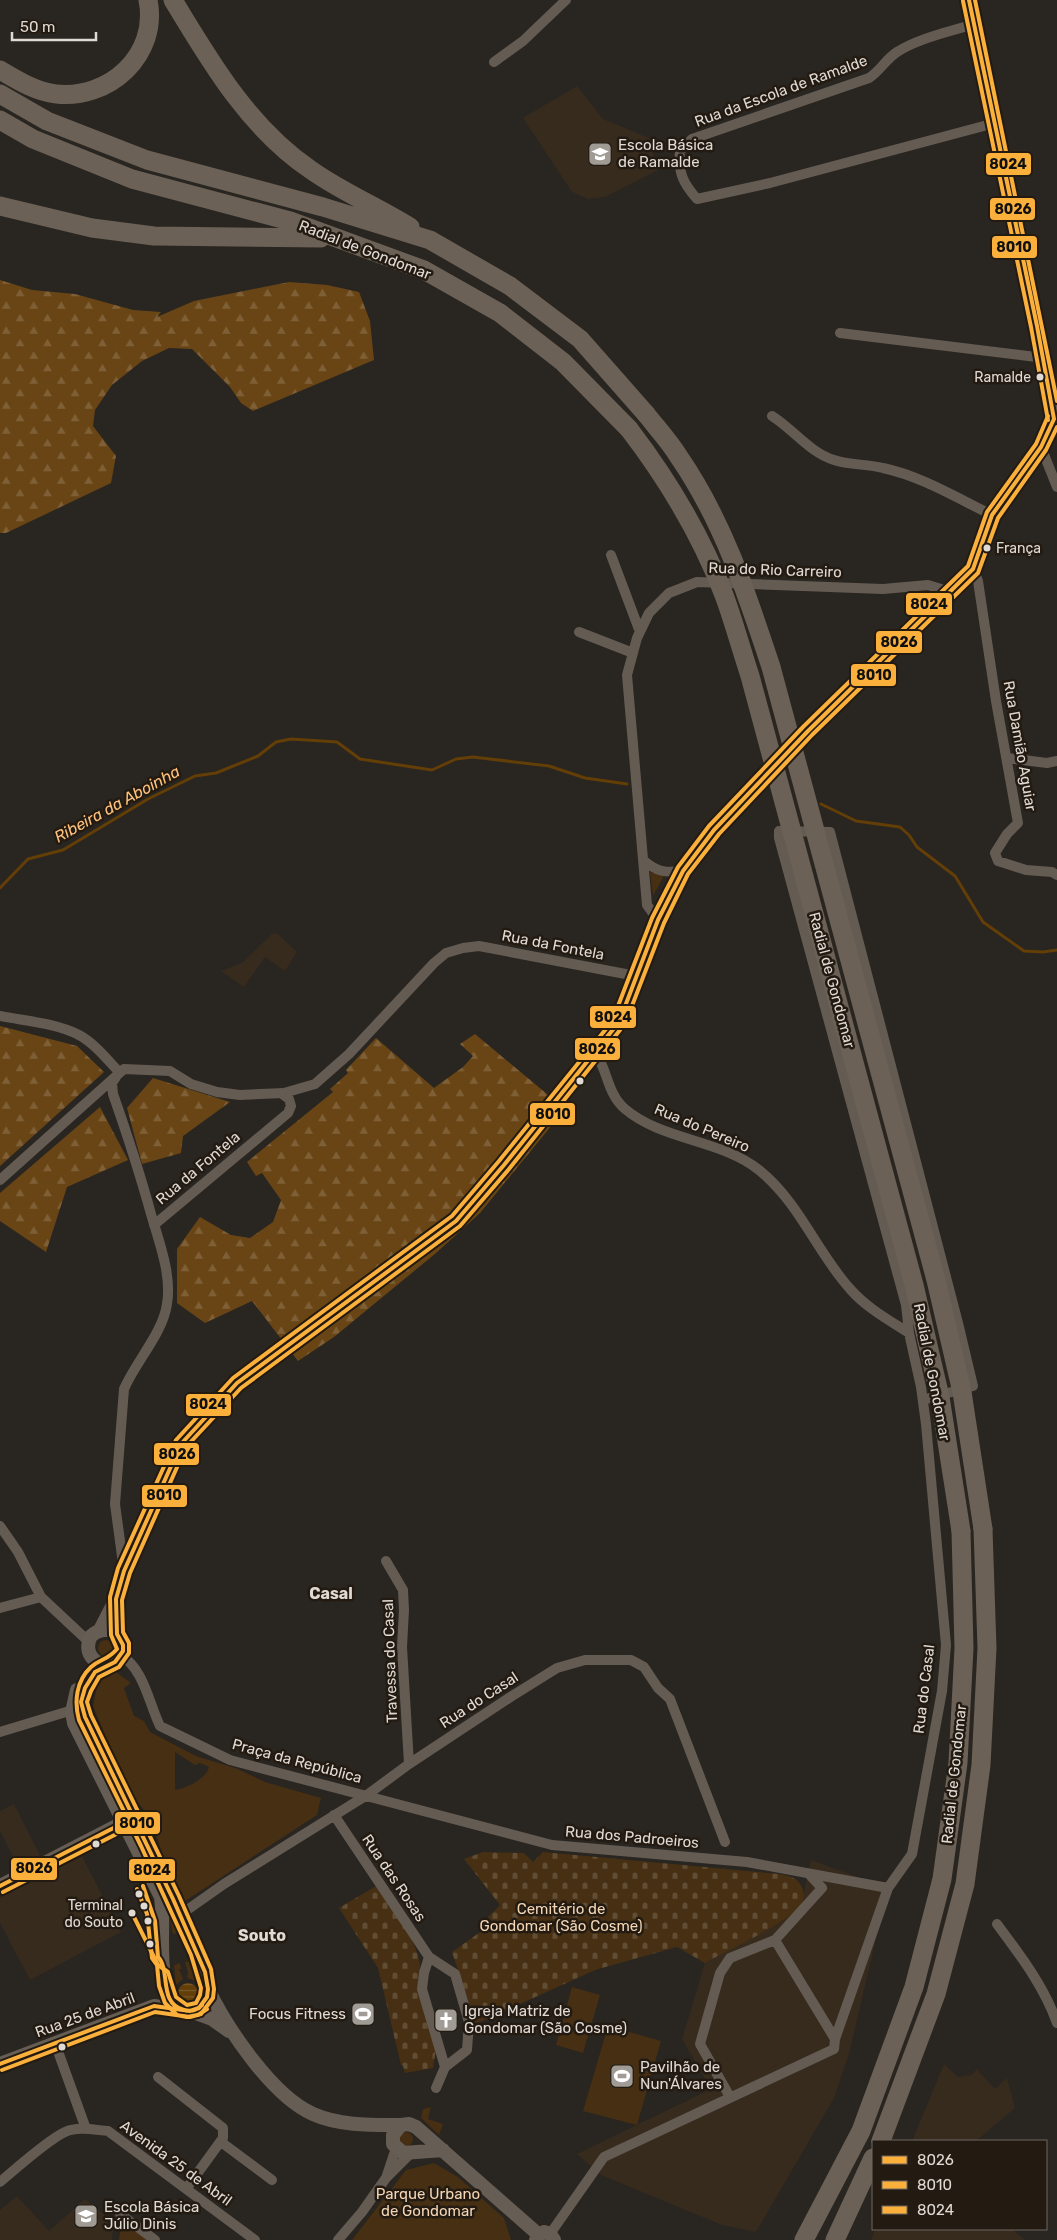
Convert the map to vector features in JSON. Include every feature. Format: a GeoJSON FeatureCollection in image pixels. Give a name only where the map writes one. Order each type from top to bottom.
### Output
{"type":"FeatureCollection","features":[{"type":"Feature","properties":{"kind":"highway"},"geometry":{"type":"LineString","coordinates":[[0,70],[36,89],[54,94],[70,95],[105,86],[120,77],[133,63],[143,46],[148,29],[148,0]]}},
{"type":"Feature","properties":{"kind":"highway"},"geometry":{"type":"LineString","coordinates":[[173,0],[241,106],[277,142],[311,170],[430,240]]}},
{"type":"Feature","properties":{"kind":"highway","name":"Radial de Gondomar"},"geometry":{"type":"LineString","coordinates":[[0,94],[47,121],[147,160],[323,208],[430,240],[510,286],[580,339],[646,414],[679,456],[725,540],[745,587],[771,667],[936,1280],[962,1392],[983,1529],[987,1648],[981,1765],[965,1884],[936,1994],[881,2140]]}},
{"type":"Feature","properties":{"kind":"highway","name":"Radial de Gondomar"},"geometry":{"type":"LineString","coordinates":[[0,120],[33,139],[132,180],[290,221],[424,270],[500,314],[563,362],[629,429],[660,470],[705,550],[724,596],[750,676],[914,1285],[940,1396],[960,1531],[964,1658],[958,1763],[942,1879],[914,1987],[861,2131],[804,2240]]}},
{"type":"Feature","properties":{"kind":"highway"},"geometry":{"type":"LineString","coordinates":[[0,206],[92,228],[154,236],[193,238],[286,237],[344,240]]}},
{"type":"Feature","properties":{"kind":"highway"},"geometry":{"type":"LineString","coordinates":[[834,2240],[872,2160]]}},
{"type":"Feature","properties":{"kind":"main road"},"geometry":{"type":"LineString","coordinates":[[100,1630],[116,1599],[124,1571],[181,1444],[237,1383],[456,1221],[504,1165],[615,1027],[624,1009],[658,920],[683,872],[714,830],[808,731],[973,569],[992,515],[1041,447],[1056,415],[969,0]]}},
{"type":"Feature","properties":{"kind":"main road"},"geometry":{"type":"LineString","coordinates":[[116,1599],[118,1634],[123,1644],[115,1660],[95,1672],[85,1688],[74,1723],[180,1915],[205,1972],[208,1989],[233,2034],[278,2088],[301,2107],[324,2117],[365,2125],[412,2125],[545,2237]]}},
{"type":"Feature","properties":{"kind":"main road"},"geometry":{"type":"LineString","coordinates":[[78,1714],[78,1686],[88,1667],[90,1655],[88,1641],[91,1636],[100,1630],[106,1629],[118,1634]]}},
{"type":"Feature","properties":{"kind":"main road"},"geometry":{"type":"LineString","coordinates":[[90,1655],[98,1663],[115,1660]]}},
{"type":"Feature","properties":{"kind":"main road"},"geometry":{"type":"LineString","coordinates":[[0,1886],[129,1820]]}},
{"type":"Feature","properties":{"kind":"main road"},"geometry":{"type":"LineString","coordinates":[[129,1820],[161,1897],[164,1914],[163,1975],[168,1994],[177,2007],[186,2011],[200,2008],[204,2004],[208,1989]]}},
{"type":"Feature","properties":{"kind":"main road","name":"Rua 25 de Abril"},"geometry":{"type":"LineString","coordinates":[[0,2064],[154,2006],[186,2011],[212,2019],[233,2034]]}},
{"type":"Feature","properties":{"kind":"main road"},"geometry":{"type":"LineString","coordinates":[[365,2125],[402,2153],[444,2150]]}},
{"type":"Feature","properties":{"kind":"main road"},"geometry":{"type":"LineString","coordinates":[[394,2146],[394,2131],[401,2125]]}},
{"type":"Feature","properties":{"kind":"main road"},"geometry":{"type":"LineString","coordinates":[[413,2153],[421,2144],[422,2134],[419,2130]]}},
{"type":"Feature","properties":{"kind":"street"},"geometry":{"type":"LineString","coordinates":[[494,62],[523,41],[566,0]]}},
{"type":"Feature","properties":{"kind":"street","name":"Rua da Escola de Ramalde"},"geometry":{"type":"LineString","coordinates":[[974,24],[909,46],[896,53],[880,71],[869,78],[692,139],[680,151],[679,167],[686,186],[697,198],[770,183],[995,123]]}},
{"type":"Feature","properties":{"kind":"street"},"geometry":{"type":"LineString","coordinates":[[840,333],[1044,358]]}},
{"type":"Feature","properties":{"kind":"street"},"geometry":{"type":"LineString","coordinates":[[772,416],[806,444],[833,460],[884,468],[930,485],[992,515]]}},
{"type":"Feature","properties":{"kind":"street"},"geometry":{"type":"LineString","coordinates":[[1041,447],[1057,487]]}},
{"type":"Feature","properties":{"kind":"street"},"geometry":{"type":"LineString","coordinates":[[611,555],[640,632]]}},
{"type":"Feature","properties":{"kind":"street","name":"Rua Damião Aguiar"},"geometry":{"type":"LineString","coordinates":[[973,569],[978,581],[989,663],[1018,823],[1007,834],[995,853],[998,862],[1026,870],[1052,872],[1057,875]]}},
{"type":"Feature","properties":{"kind":"street","name":"Rua do Rio Carreiro"},"geometry":{"type":"LineString","coordinates":[[658,920],[648,906],[627,675],[640,632],[649,613],[669,593],[697,582],[859,589],[883,589],[928,584],[951,592]]}},
{"type":"Feature","properties":{"kind":"street"},"geometry":{"type":"LineString","coordinates":[[579,632],[633,653]]}},
{"type":"Feature","properties":{"kind":"street"},"geometry":{"type":"LineString","coordinates":[[1007,758],[1047,763],[1057,761]]}},
{"type":"Feature","properties":{"kind":"street","name":"Rua do Casal"},"geometry":{"type":"LineString","coordinates":[[835,2039],[888,1888],[912,1854],[942,1691],[946,1645],[926,1424],[908,1333],[906,1305],[779,838],[779,831],[830,832],[958,1323]]}},
{"type":"Feature","properties":{"kind":"street"},"geometry":{"type":"LineString","coordinates":[[643,860],[653,869],[666,872],[683,872]]}},
{"type":"Feature","properties":{"kind":"street","name":"Rua da Fontela"},"geometry":{"type":"LineString","coordinates":[[119,1072],[124,1069],[170,1071],[191,1084],[217,1092],[240,1096],[281,1093],[315,1084],[328,1074],[434,963],[446,953],[463,948],[479,946],[508,950],[636,976]]}},
{"type":"Feature","properties":{"kind":"street"},"geometry":{"type":"LineString","coordinates":[[0,1016],[63,1029],[80,1036],[119,1072]]}},
{"type":"Feature","properties":{"kind":"street","name":"Rua do Pereiro"},"geometry":{"type":"LineString","coordinates":[[595,1052],[600,1059],[614,1096],[625,1109],[654,1126],[731,1154],[758,1170],[803,1219],[851,1290],[875,1311],[908,1333]]}},
{"type":"Feature","properties":{"kind":"street"},"geometry":{"type":"LineString","coordinates":[[0,1180],[119,1072]]}},
{"type":"Feature","properties":{"kind":"street"},"geometry":{"type":"LineString","coordinates":[[119,1072],[112,1084],[113,1094],[154,1225]]}},
{"type":"Feature","properties":{"kind":"street","name":"Rua da Fontela"},"geometry":{"type":"LineString","coordinates":[[124,1571],[115,1504],[124,1389],[131,1372],[163,1321],[168,1303],[163,1255],[154,1225],[288,1112],[291,1106],[289,1099],[281,1093]]}},
{"type":"Feature","properties":{"kind":"street"},"geometry":{"type":"LineString","coordinates":[[91,1098],[106,1098],[118,1108]]}},
{"type":"Feature","properties":{"kind":"street"},"geometry":{"type":"LineString","coordinates":[[908,1333],[958,1323],[973,1386],[922,1400]]}},
{"type":"Feature","properties":{"kind":"street"},"geometry":{"type":"LineString","coordinates":[[0,1526],[18,1552],[41,1597],[88,1641]]}},
{"type":"Feature","properties":{"kind":"street","name":"Travessa do Casal"},"geometry":{"type":"LineString","coordinates":[[386,1561],[403,1590],[402,1648],[409,1764]]}},
{"type":"Feature","properties":{"kind":"street"},"geometry":{"type":"LineString","coordinates":[[0,1608],[41,1597]]}},
{"type":"Feature","properties":{"kind":"street","name":"Praça da República"},"geometry":{"type":"LineString","coordinates":[[115,1660],[128,1659],[140,1677],[160,1726],[230,1760],[367,1795]]}},
{"type":"Feature","properties":{"kind":"street","name":"Rua do Casal"},"geometry":{"type":"LineString","coordinates":[[180,1915],[224,1884],[367,1795],[409,1764],[512,1696],[557,1668],[585,1660],[631,1660],[644,1667],[658,1688],[670,1699],[725,1842]]}},
{"type":"Feature","properties":{"kind":"street"},"geometry":{"type":"LineString","coordinates":[[0,1732],[37,1720],[78,1714]]}},
{"type":"Feature","properties":{"kind":"street","name":"Rua dos Padroeiros"},"geometry":{"type":"LineString","coordinates":[[367,1795],[552,1845],[747,1862],[888,1888]]}},
{"type":"Feature","properties":{"kind":"street","name":"Rua das Rosas"},"geometry":{"type":"LineString","coordinates":[[334,1815],[429,1957]]}},
{"type":"Feature","properties":{"kind":"street"},"geometry":{"type":"LineString","coordinates":[[730,2097],[700,2044],[720,1973],[730,1958],[775,1940],[822,1888],[810,1875]]}},
{"type":"Feature","properties":{"kind":"street"},"geometry":{"type":"LineString","coordinates":[[997,1924],[1050,2003],[1057,2023]]}},
{"type":"Feature","properties":{"kind":"street"},"geometry":{"type":"LineString","coordinates":[[545,2237],[604,2157],[834,2049],[835,2039],[775,1940]]}},
{"type":"Feature","properties":{"kind":"street"},"geometry":{"type":"LineString","coordinates":[[436,2088],[446,2067],[467,2050],[469,2022],[455,1974],[429,1957],[422,1989],[446,2067]]}},
{"type":"Feature","properties":{"kind":"street"},"geometry":{"type":"LineString","coordinates":[[55,2043],[86,2129]]}},
{"type":"Feature","properties":{"kind":"street"},"geometry":{"type":"LineString","coordinates":[[158,2077],[222,2128],[223,2138],[186,2189]]}},
{"type":"Feature","properties":{"kind":"street","name":"Avenida 25 de Abril"},"geometry":{"type":"LineString","coordinates":[[0,2182],[28,2158],[66,2132],[86,2129],[108,2131],[255,2240]]}},
{"type":"Feature","properties":{"kind":"street"},"geometry":{"type":"LineString","coordinates":[[220,2142],[272,2180]]}},
{"type":"Feature","properties":{"kind":"street"},"geometry":{"type":"LineString","coordinates":[[386,2178],[394,2146]]}},
{"type":"Feature","properties":{"kind":"street"},"geometry":{"type":"LineString","coordinates":[[338,2240],[362,2212],[386,2178],[413,2153]]}},
{"type":"Feature","properties":{"kind":"street"},"geometry":{"type":"LineString","coordinates":[[120,2214],[155,2240]]}},
{"type":"Feature","properties":{"kind":"shaded area","name":"Escola Básica de Ramalde"},"geometry":{"type":"Polygon","coordinates":[[[577,86],[603,119],[649,138],[658,170],[605,197],[588,199],[572,192],[523,118],[577,86]]]}},
{"type":"Feature","properties":{"kind":"shaded area"},"geometry":{"type":"Polygon","coordinates":[[[273,933],[278,934],[297,952],[285,971],[265,957],[244,987],[221,971],[242,963],[273,933]]]}},
{"type":"Feature","properties":{"kind":"shaded area"},"geometry":{"type":"Polygon","coordinates":[[[14,1804],[40,1855],[18,1866],[0,1831],[0,1811],[14,1804]]]}},
{"type":"Feature","properties":{"kind":"shaded area"},"geometry":{"type":"Polygon","coordinates":[[[82,1856],[121,1932],[30,1980],[0,1923],[0,1898],[82,1856]]]}},
{"type":"Feature","properties":{"kind":"shaded area"},"geometry":{"type":"Polygon","coordinates":[[[811,1860],[888,1888],[849,2054],[834,2098],[756,2232],[722,2225],[601,2175],[577,2154],[711,2089],[682,2039],[705,1963],[781,1922],[801,1905],[811,1860]]]}},
{"type":"Feature","properties":{"kind":"shaded area"},"geometry":{"type":"Polygon","coordinates":[[[188,1983],[195,1986],[198,1993],[195,2000],[188,2003],[181,2000],[178,1993],[181,1986],[188,1983]]]}},
{"type":"Feature","properties":{"kind":"shaded area"},"geometry":{"type":"Polygon","coordinates":[[[944,2064],[958,2077],[971,2075],[977,2069],[995,2089],[1007,2078],[1015,2108],[977,2140],[912,2140],[944,2064]]]}},
{"type":"Feature","properties":{"kind":"shaded area","name":"Escola Básica Júlio Dinis"},"geometry":{"type":"Polygon","coordinates":[[[17,2196],[49,2231],[85,2199],[114,2223],[112,2240],[0,2240],[0,2210],[17,2196]]]}},
{"type":"Feature","properties":{"kind":"shaded area"},"geometry":{"type":"Polygon","coordinates":[[[875,2230],[1012,2230],[1026,2240],[871,2240],[875,2230]]]}},
{"type":"Feature","properties":{"kind":"green space"},"geometry":{"type":"Polygon","coordinates":[[[0,280],[32,290],[75,294],[133,310],[161,312],[157,317],[194,301],[289,282],[327,285],[359,292],[370,321],[374,360],[253,411],[241,403],[230,387],[192,349],[169,348],[142,361],[112,385],[95,410],[93,426],[116,456],[111,483],[6,533],[0,533],[0,280]]]}},
{"type":"Feature","properties":{"kind":"green space"},"geometry":{"type":"Polygon","coordinates":[[[650,872],[664,876],[653,896],[650,872]]]}},
{"type":"Feature","properties":{"kind":"green space"},"geometry":{"type":"Polygon","coordinates":[[[0,1026],[77,1046],[104,1072],[0,1166],[0,1026]]]}},
{"type":"Feature","properties":{"kind":"green space"},"geometry":{"type":"Polygon","coordinates":[[[475,1034],[565,1109],[480,1213],[436,1253],[334,1337],[298,1361],[252,1301],[205,1323],[177,1303],[177,1249],[200,1217],[231,1235],[250,1238],[273,1222],[281,1200],[262,1173],[256,1176],[247,1162],[333,1092],[330,1089],[348,1073],[346,1070],[376,1038],[434,1088],[463,1067],[473,1056],[460,1044],[475,1034]]]}},
{"type":"Feature","properties":{"kind":"green space"},"geometry":{"type":"Polygon","coordinates":[[[153,1078],[230,1102],[183,1136],[181,1153],[142,1164],[127,1108],[153,1078]]]}},
{"type":"Feature","properties":{"kind":"green space"},"geometry":{"type":"Polygon","coordinates":[[[100,1107],[128,1160],[67,1187],[46,1252],[0,1221],[0,1193],[100,1107]]]}},
{"type":"Feature","properties":{"kind":"green space"},"geometry":{"type":"Polygon","coordinates":[[[103,1640],[109,1640],[114,1645],[112,1654],[103,1656],[98,1651],[98,1645],[103,1640]]]}},
{"type":"Feature","properties":{"kind":"green space"},"geometry":{"type":"Polygon","coordinates":[[[116,1672],[131,1683],[124,1688],[134,1716],[144,1721],[150,1732],[196,1756],[238,1769],[265,1782],[321,1798],[317,1815],[182,1903],[149,1818],[131,1798],[93,1706],[98,1682],[106,1674],[116,1672]],[[175,1752],[175,1790],[200,1779],[209,1767],[200,1763],[195,1765],[175,1752]]]}},
{"type":"Feature","properties":{"kind":"green space","name":"Cemitério de Gondomar (São Cosme)"},"geometry":{"type":"Polygon","coordinates":[[[483,1852],[524,1853],[533,1862],[543,1852],[779,1874],[797,1880],[803,1890],[804,1898],[795,1912],[785,1919],[705,1963],[677,1947],[595,1970],[476,2024],[452,1952],[493,1923],[488,1917],[500,1905],[464,1859],[483,1852]]]}},
{"type":"Feature","properties":{"kind":"green space"},"geometry":{"type":"Polygon","coordinates":[[[376,1886],[399,1918],[414,1944],[420,1969],[418,1979],[436,2049],[433,2068],[405,2073],[401,2065],[378,1968],[339,1908],[376,1886]]]}},
{"type":"Feature","properties":{"kind":"green space"},"geometry":{"type":"Polygon","coordinates":[[[164,1890],[181,1932],[173,1934],[164,1890]]]}},
{"type":"Feature","properties":{"kind":"green space"},"geometry":{"type":"Polygon","coordinates":[[[190,1961],[196,1981],[187,1978],[188,1973],[185,1962],[190,1961]]]}},
{"type":"Feature","properties":{"kind":"green space"},"geometry":{"type":"Polygon","coordinates":[[[180,1963],[181,1969],[179,1969],[183,1979],[176,1985],[174,1965],[180,1963]]]}},
{"type":"Feature","properties":{"kind":"green space"},"geometry":{"type":"Polygon","coordinates":[[[572,1987],[600,1995],[583,2053],[556,2045],[572,1987]]]}},
{"type":"Feature","properties":{"kind":"green space","name":"Pavilhão de Nun'Álvares"},"geometry":{"type":"Polygon","coordinates":[[[608,2026],[661,2041],[637,2125],[583,2111],[608,2026]]]}},
{"type":"Feature","properties":{"kind":"green space"},"geometry":{"type":"Polygon","coordinates":[[[431,2107],[428,2119],[443,2124],[439,2135],[421,2118],[423,2109],[431,2107]]]}},
{"type":"Feature","properties":{"kind":"green space"},"geometry":{"type":"Polygon","coordinates":[[[406,2132],[411,2134],[413,2139],[411,2144],[406,2146],[401,2144],[399,2139],[401,2134],[406,2132]]]}},
{"type":"Feature","properties":{"kind":"green space","name":"Parque Urbano de Gondomar"},"geometry":{"type":"Polygon","coordinates":[[[434,2163],[458,2177],[504,2218],[511,2240],[352,2240],[406,2170],[434,2163]]]}},
{"type":"Feature","properties":{"kind":"green space"},"geometry":{"type":"Polygon","coordinates":[[[122,2220],[150,2240],[119,2240],[122,2220]]]}},
{"type":"Feature","properties":{"kind":"waterway","name":"Ribeira da Aboinha"},"geometry":{"type":"LineString","coordinates":[[0,888],[28,859],[63,850],[148,799],[195,776],[216,773],[258,756],[276,742],[291,739],[337,742],[360,759],[432,770],[456,759],[473,757],[549,766],[585,778],[627,784]]}},
{"type":"Feature","properties":{"kind":"waterway","name":"Ribeira da Aboinha"},"geometry":{"type":"LineString","coordinates":[[821,804],[856,821],[900,827],[909,835],[917,847],[955,876],[983,922],[1024,951],[1043,952],[1057,950]]}},
{"type":"Feature","properties":{"kind":"transit line","name":"8026"},"geometry":{"type":"LineString","coordinates":[[969,0],[1037,326],[1054,419]]}},
{"type":"Feature","properties":{"kind":"transit line","name":"8024"},"geometry":{"type":"LineString","coordinates":[[975,0],[1057,401]]}},
{"type":"Feature","properties":{"kind":"transit line","name":"8010"},"geometry":{"type":"LineString","coordinates":[[963,1],[1031,327],[1048,420]]}},
{"type":"Feature","properties":{"kind":"transit line","name":"8024"},"geometry":{"type":"LineString","coordinates":[[132,1913],[158,1965],[168,1972],[176,1997],[187,2005],[196,2003],[201,1988],[191,1955],[141,1846],[79,1720],[77,1706],[79,1685],[86,1673],[94,1664],[117,1649],[111,1635],[110,1597],[118,1568],[176,1440],[233,1378],[452,1216],[499,1161],[610,1024],[652,918],[678,867],[709,826],[803,727],[968,566],[987,512],[1036,444],[1048,416]]}},
{"type":"Feature","properties":{"kind":"transit line","name":"8026"},"geometry":{"type":"LineString","coordinates":[[0,2064],[154,2006],[190,2011],[199,2008],[207,1997],[208,1989],[205,1972],[173,1899],[85,1717],[81,1702],[85,1688],[95,1672],[115,1662],[123,1651],[123,1645],[117,1634],[116,1599],[124,1571],[181,1444],[237,1383],[456,1221],[504,1165],[615,1027],[624,1009],[658,920],[683,871],[714,830],[808,731],[973,569],[992,515],[1041,447],[1054,419]]}},
{"type":"Feature","properties":{"kind":"transit line","name":"8010"},"geometry":{"type":"LineString","coordinates":[[2,2070],[155,2012],[190,2017],[201,2014],[213,1998],[214,1989],[211,1969],[179,1896],[91,1715],[87,1702],[99,1677],[119,1667],[129,1653],[129,1643],[123,1632],[122,1600],[130,1573],[186,1447],[241,1388],[460,1226],[509,1169],[620,1030],[630,1011],[664,923],[688,874],[719,834],[812,735],[978,573],[998,518],[1046,450],[1057,427]]}},
{"type":"Feature","properties":{"kind":"transit line","name":"8026"},"geometry":{"type":"LineString","coordinates":[[0,1886],[135,1817]]}},
{"type":"Feature","properties":{"kind":"transit line","name":"8010"},"geometry":{"type":"LineString","coordinates":[[3,1892],[138,1823]]}},
{"type":"Feature","properties":{"kind":"transit line","name":"8026"},"geometry":{"type":"LineString","coordinates":[[143,1886],[155,1921],[158,1957],[162,1963],[171,2001],[176,2007],[187,2011],[194,2010],[202,2005]]}},
{"type":"Feature","properties":{"kind":"transit line","name":"8010"},"geometry":{"type":"LineString","coordinates":[[137,1889],[147,1914],[152,1958],[157,1965],[159,1986],[165,2003],[177,2015],[187,2017],[198,2015],[207,2009]]}},
{"type":"Feature","properties":{"kind":"place","name":"Escola Básica de Ramalde"},"geometry":{"type":"Point","coordinates":[600,154]}},
{"type":"Feature","properties":{"kind":"place","name":"Ramalde"},"geometry":{"type":"Point","coordinates":[1040,377]}},
{"type":"Feature","properties":{"kind":"place","name":"França"},"geometry":{"type":"Point","coordinates":[987,548]}},
{"type":"Feature","properties":{"kind":"place","name":"Terminal do Souto"},"geometry":{"type":"Point","coordinates":[132,1913]}},
{"type":"Feature","properties":{"kind":"place","name":"Focus Fitness"},"geometry":{"type":"Point","coordinates":[363,2014]}},
{"type":"Feature","properties":{"kind":"place","name":"Igreja Matriz de Gondomar (São Cosme)"},"geometry":{"type":"Point","coordinates":[446,2020]}},
{"type":"Feature","properties":{"kind":"place","name":"Pavilhão de Nun'Álvares"},"geometry":{"type":"Point","coordinates":[622,2076]}},
{"type":"Feature","properties":{"kind":"place","name":"Escola Básica Júlio Dinis"},"geometry":{"type":"Point","coordinates":[86,2216]}},
{"type":"Feature","properties":{"kind":"district","name":"Casal"},"geometry":{"type":"Point","coordinates":[331,1593]}},
{"type":"Feature","properties":{"kind":"district","name":"Souto"},"geometry":{"type":"Point","coordinates":[262,1935]}}]}
